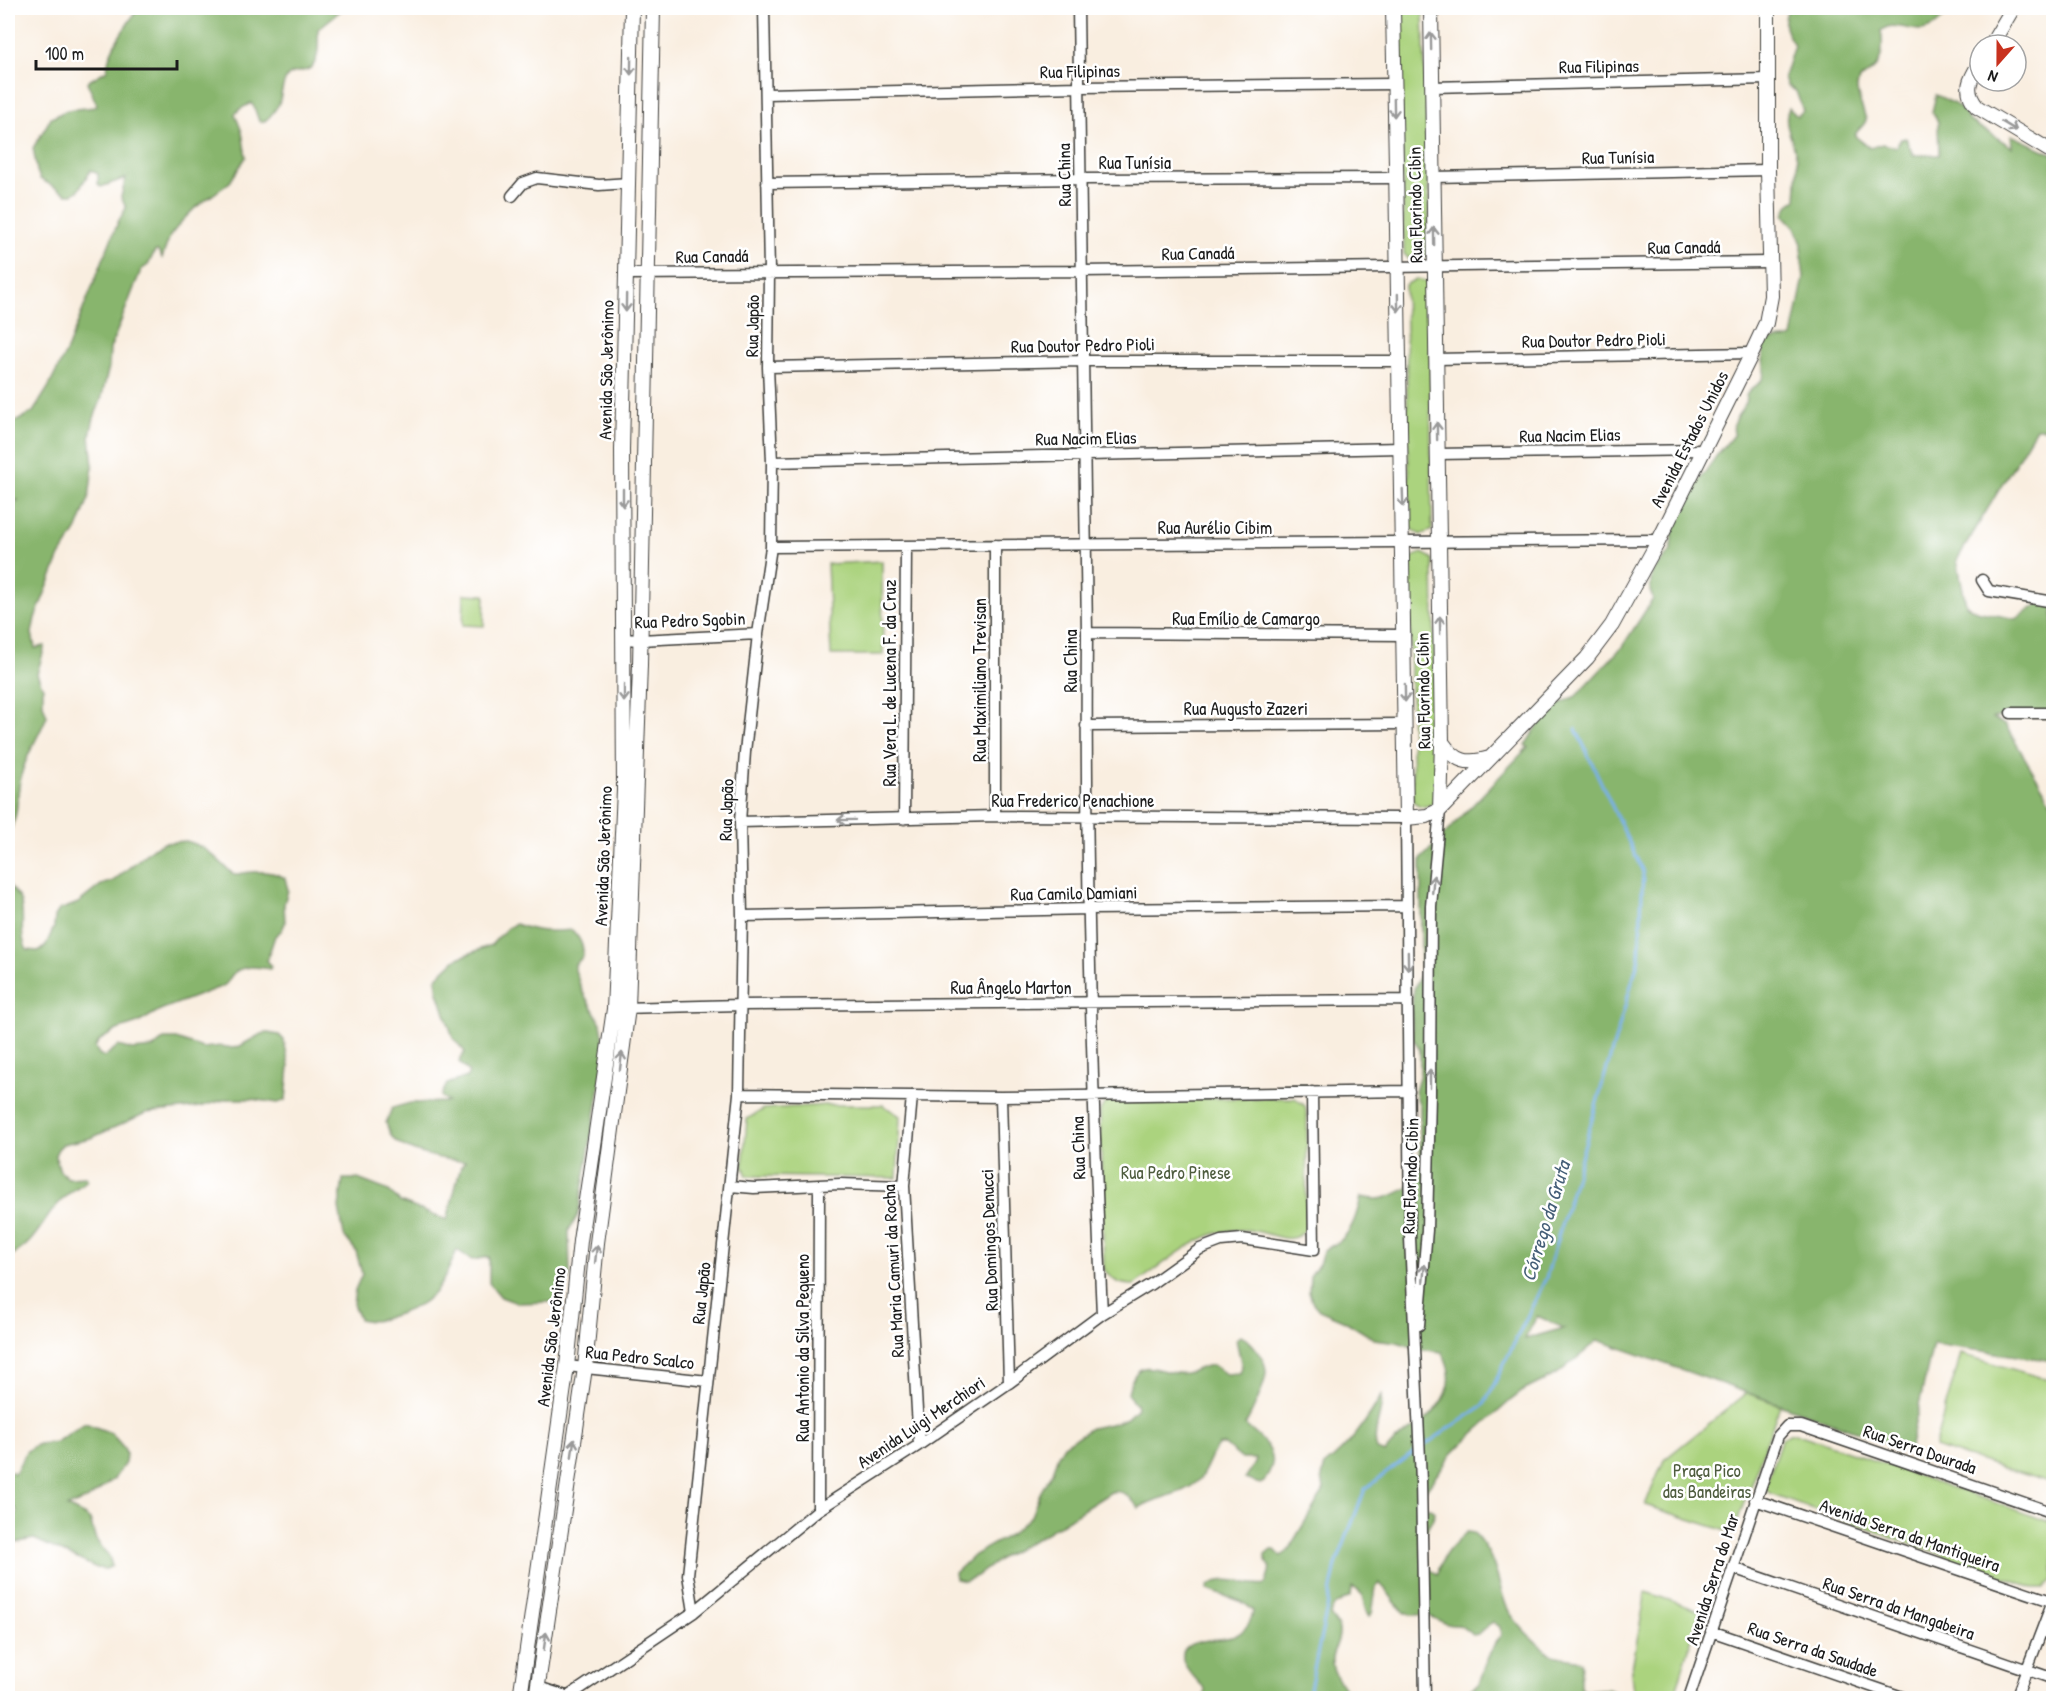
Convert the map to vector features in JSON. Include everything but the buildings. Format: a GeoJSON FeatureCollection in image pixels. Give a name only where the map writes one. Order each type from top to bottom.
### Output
{"type":"FeatureCollection","features":[{"type":"Feature","properties":{"kind":"street","name":"Avenida São Jerônimo"},"geometry":{"type":"LineString","coordinates":[[520,1698],[567,1366],[584,1218],[621,1008],[624,790],[622,450],[632,8]]}},
{"type":"Feature","properties":{"kind":"street","name":"Avenida São Jerônimo"},"geometry":{"type":"LineString","coordinates":[[537,1693],[585,1368],[621,1008],[640,640],[653,8]]}},
{"type":"Feature","properties":{"kind":"street","name":"Rua Japão"},"geometry":{"type":"LineString","coordinates":[[694,1612],[688,1575],[739,1094],[742,916],[740,822],[758,634],[771,547],[772,462],[768,367],[769,272],[764,8]]}},
{"type":"Feature","properties":{"kind":"street","name":"Rua China"},"geometry":{"type":"LineString","coordinates":[[1078,8],[1092,1095],[1101,1314]]}},
{"type":"Feature","properties":{"kind":"street","name":"Rua Florindo Cibin"},"geometry":{"type":"LineString","coordinates":[[1393,8],[1404,543],[1410,1238],[1421,1481],[1425,1698]]}},
{"type":"Feature","properties":{"kind":"street","name":"Rua Florindo Cibin"},"geometry":{"type":"LineString","coordinates":[[1415,1374],[1426,1242],[1431,906],[1440,810],[1442,742],[1431,8]]}},
{"type":"Feature","properties":{"kind":"street","name":"Avenida Estados Unidos"},"geometry":{"type":"LineString","coordinates":[[1440,810],[1587,658],[1612,625],[1659,540],[1766,323],[1771,296],[1768,8]]}},
{"type":"Feature","properties":{"kind":"street"},"geometry":{"type":"LineString","coordinates":[[1998,33],[2013,8]]}},
{"type":"Feature","properties":{"kind":"street","name":"Rua Filipinas"},"geometry":{"type":"LineString","coordinates":[[1432,87],[1768,79]]}},
{"type":"Feature","properties":{"kind":"street","name":"Rua Filipinas"},"geometry":{"type":"LineString","coordinates":[[766,94],[1080,87],[1394,84]]}},
{"type":"Feature","properties":{"kind":"street"},"geometry":{"type":"LineString","coordinates":[[1969,93],[1977,107],[2054,153]]}},
{"type":"Feature","properties":{"kind":"street","name":"Rua Tunísia"},"geometry":{"type":"LineString","coordinates":[[1433,177],[1768,171]]}},
{"type":"Feature","properties":{"kind":"street"},"geometry":{"type":"LineString","coordinates":[[512,196],[523,183],[537,178],[599,185],[629,183]]}},
{"type":"Feature","properties":{"kind":"street","name":"Rua Tunísia"},"geometry":{"type":"LineString","coordinates":[[767,183],[1395,178]]}},
{"type":"Feature","properties":{"kind":"street","name":"Rua Canadá"},"geometry":{"type":"LineString","coordinates":[[627,274],[1770,262]]}},
{"type":"Feature","properties":{"kind":"street","name":"Rua Doutor Pedro Pioli"},"geometry":{"type":"LineString","coordinates":[[1436,359],[1752,353]]}},
{"type":"Feature","properties":{"kind":"street","name":"Rua Doutor Pedro Pioli"},"geometry":{"type":"LineString","coordinates":[[768,367],[1083,361],[1399,361]]}},
{"type":"Feature","properties":{"kind":"street","name":"Rua Nacim Elias"},"geometry":{"type":"LineString","coordinates":[[772,462],[1401,448]]}},
{"type":"Feature","properties":{"kind":"street","name":"Rua Nacim Elias"},"geometry":{"type":"LineString","coordinates":[[1437,454],[1704,450]]}},
{"type":"Feature","properties":{"kind":"street","name":"Rua Aurélio Cibim"},"geometry":{"type":"LineString","coordinates":[[771,547],[1659,540]]}},
{"type":"Feature","properties":{"kind":"street","name":"Rua Maximiliano Trevisan"},"geometry":{"type":"LineString","coordinates":[[995,544],[995,816]]}},
{"type":"Feature","properties":{"kind":"street","name":"Rua Vera L. de Lucena F. da Cruz"},"geometry":{"type":"LineString","coordinates":[[904,819],[906,547]]}},
{"type":"Feature","properties":{"kind":"street"},"geometry":{"type":"LineString","coordinates":[[1982,580],[1989,591],[2054,602]]}},
{"type":"Feature","properties":{"kind":"street","name":"Rua Emílio de Camargo"},"geometry":{"type":"LineString","coordinates":[[1087,633],[1405,635]]}},
{"type":"Feature","properties":{"kind":"street","name":"Rua Pedro Sgobin"},"geometry":{"type":"LineString","coordinates":[[623,639],[758,634]]}},
{"type":"Feature","properties":{"kind":"street"},"geometry":{"type":"LineString","coordinates":[[2012,713],[2054,713]]}},
{"type":"Feature","properties":{"kind":"street","name":"Rua Augusto Zazeri"},"geometry":{"type":"LineString","coordinates":[[1086,726],[1406,724]]}},
{"type":"Feature","properties":{"kind":"street"},"geometry":{"type":"LineString","coordinates":[[1442,742],[1450,754],[1462,761],[1476,762],[1490,758]]}},
{"type":"Feature","properties":{"kind":"street"},"geometry":{"type":"LineString","coordinates":[[1406,818],[1427,816],[1440,810]]}},
{"type":"Feature","properties":{"kind":"street","name":"Rua Frederico Penachione"},"geometry":{"type":"LineString","coordinates":[[740,822],[995,816],[1406,818]]}},
{"type":"Feature","properties":{"kind":"street","name":"Rua Camilo Damiani"},"geometry":{"type":"LineString","coordinates":[[742,916],[1407,906]]}},
{"type":"Feature","properties":{"kind":"street","name":"Rua Ângelo Marton"},"geometry":{"type":"LineString","coordinates":[[621,1008],[1408,1000]]}},
{"type":"Feature","properties":{"kind":"street"},"geometry":{"type":"LineString","coordinates":[[739,1094],[1001,1097],[1409,1091]]}},
{"type":"Feature","properties":{"kind":"street","name":"Avenida Luigi Merchiori"},"geometry":{"type":"LineString","coordinates":[[537,1693],[568,1698],[694,1612],[818,1510],[919,1445],[1009,1383],[1101,1314],[1151,1284],[1200,1249],[1221,1241],[1242,1239],[1314,1250],[1312,1092]]}},
{"type":"Feature","properties":{"kind":"street","name":"Rua Maria Camuri da Rocha"},"geometry":{"type":"LineString","coordinates":[[912,1096],[904,1186],[919,1445]]}},
{"type":"Feature","properties":{"kind":"street","name":"Rua Domingos Denucci"},"geometry":{"type":"LineString","coordinates":[[1001,1097],[1009,1383]]}},
{"type":"Feature","properties":{"kind":"street"},"geometry":{"type":"LineString","coordinates":[[730,1186],[754,1188],[819,1185],[904,1186]]}},
{"type":"Feature","properties":{"kind":"street","name":"Rua Antonio da Silva Pequeno"},"geometry":{"type":"LineString","coordinates":[[818,1510],[819,1185]]}},
{"type":"Feature","properties":{"kind":"street"},"geometry":{"type":"LineString","coordinates":[[584,1218],[601,1219]]}},
{"type":"Feature","properties":{"kind":"street","name":"Rua Pedro Scalco"},"geometry":{"type":"LineString","coordinates":[[567,1366],[708,1381]]}},
{"type":"Feature","properties":{"kind":"street","name":"Rua Serra Dourada"},"geometry":{"type":"LineString","coordinates":[[1778,1436],[1787,1426],[1801,1426],[2054,1513]]}},
{"type":"Feature","properties":{"kind":"street","name":"Avenida Serra do Mar"},"geometry":{"type":"LineString","coordinates":[[1689,1698],[1778,1436]]}},
{"type":"Feature","properties":{"kind":"street","name":"Avenida Serra da Mantiqueira"},"geometry":{"type":"LineString","coordinates":[[1755,1500],[2053,1600]]}},
{"type":"Feature","properties":{"kind":"street","name":"Rua Serra da Mangabeira"},"geometry":{"type":"LineString","coordinates":[[1733,1568],[2054,1679]]}},
{"type":"Feature","properties":{"kind":"street"},"geometry":{"type":"LineString","coordinates":[[2016,1698],[2053,1600]]}},
{"type":"Feature","properties":{"kind":"street","name":"Rua Serra da Saudade"},"geometry":{"type":"LineString","coordinates":[[1711,1632],[1905,1698]]}},
{"type":"Feature","properties":{"kind":"street"},"geometry":{"type":"LineString","coordinates":[[525,1658],[528,1678],[527,1698]]}},
{"type":"Feature","properties":{"kind":"green space"},"geometry":{"type":"Polygon","coordinates":[[[138,8],[344,8],[318,29],[318,50],[315,62],[309,69],[287,77],[279,103],[268,118],[263,122],[259,121],[251,103],[235,114],[242,132],[246,157],[230,182],[195,208],[182,221],[170,236],[162,258],[158,251],[155,251],[148,265],[141,270],[110,349],[109,367],[90,435],[93,466],[89,498],[77,529],[60,556],[35,618],[32,633],[35,648],[45,646],[37,674],[43,688],[43,704],[47,716],[23,769],[15,818],[8,834],[8,515],[18,500],[8,501],[8,422],[17,421],[33,412],[48,388],[66,352],[118,222],[126,208],[121,197],[126,178],[101,187],[98,184],[98,174],[91,170],[78,191],[67,194],[40,179],[33,148],[51,118],[67,110],[97,105],[87,82],[107,70],[114,45],[138,8]]]}},
{"type":"Feature","properties":{"kind":"green space"},"geometry":{"type":"Polygon","coordinates":[[[1399,8],[1423,9],[1430,251],[1425,258],[1418,260],[1411,259],[1404,254],[1399,8]]]}},
{"type":"Feature","properties":{"kind":"green space"},"geometry":{"type":"Polygon","coordinates":[[[1788,8],[1951,8],[1930,28],[1915,30],[1891,26],[1881,31],[1882,50],[1877,65],[1858,83],[1858,96],[1866,120],[1855,136],[1870,148],[1882,144],[1896,147],[1901,139],[1906,138],[1913,155],[1939,155],[1938,122],[1932,112],[1936,95],[1955,104],[1968,120],[2012,147],[2011,135],[2053,154],[2053,428],[2036,428],[1957,560],[1966,605],[1976,611],[2016,619],[2040,603],[2053,603],[2053,714],[2018,713],[1993,718],[2006,726],[2053,805],[2053,1361],[1933,1344],[1909,1450],[1598,1340],[1557,1374],[1523,1391],[1510,1401],[1452,1454],[1425,1491],[1421,1508],[1431,1508],[1435,1512],[1423,1539],[1422,1551],[1425,1563],[1438,1574],[1442,1561],[1452,1546],[1467,1532],[1474,1533],[1487,1550],[1506,1605],[1519,1624],[1550,1653],[1581,1661],[1581,1689],[1611,1690],[1621,1698],[1456,1698],[1479,1684],[1488,1656],[1501,1635],[1500,1627],[1493,1622],[1478,1634],[1473,1635],[1459,1625],[1427,1616],[1409,1614],[1400,1609],[1379,1583],[1376,1587],[1372,1614],[1369,1617],[1362,1596],[1352,1587],[1351,1596],[1334,1606],[1330,1615],[1339,1631],[1332,1664],[1336,1675],[1351,1698],[1204,1698],[1205,1689],[1184,1663],[1183,1654],[1192,1644],[1235,1636],[1247,1625],[1253,1611],[1248,1606],[1207,1589],[1208,1586],[1223,1580],[1265,1584],[1270,1568],[1265,1555],[1271,1550],[1275,1550],[1281,1556],[1287,1552],[1324,1490],[1322,1477],[1325,1465],[1357,1433],[1382,1395],[1375,1437],[1377,1450],[1385,1453],[1395,1441],[1431,1415],[1447,1393],[1450,1377],[1442,1352],[1374,1339],[1345,1321],[1319,1310],[1312,1302],[1309,1292],[1310,1276],[1319,1264],[1323,1252],[1340,1241],[1348,1232],[1361,1197],[1377,1199],[1389,1197],[1407,1188],[1420,1175],[1420,1107],[1415,1092],[1420,1073],[1420,1050],[1413,1039],[1411,1010],[1414,989],[1421,972],[1421,859],[1528,747],[1525,745],[1543,718],[1558,705],[1576,696],[1622,647],[1653,599],[1650,591],[1652,572],[1671,551],[1672,536],[1681,506],[1734,434],[1735,420],[1745,404],[1746,395],[1762,379],[1765,344],[1770,340],[1792,337],[1804,277],[1802,244],[1795,227],[1784,215],[1788,206],[1796,199],[1797,179],[1797,159],[1789,133],[1787,114],[1789,108],[1797,116],[1803,111],[1796,91],[1787,86],[1784,77],[1794,45],[1785,27],[1788,8]],[[1537,1316],[1525,1339],[1564,1328],[1537,1316]]]}},
{"type":"Feature","properties":{"kind":"green space"},"geometry":{"type":"Polygon","coordinates":[[[1416,279],[1429,284],[1432,530],[1421,535],[1410,528],[1405,285],[1416,279]]]}},
{"type":"Feature","properties":{"kind":"green space"},"geometry":{"type":"Polygon","coordinates":[[[1422,553],[1433,560],[1437,800],[1425,806],[1413,801],[1409,563],[1414,556],[1422,553]]]}},
{"type":"Feature","properties":{"kind":"green space"},"geometry":{"type":"Polygon","coordinates":[[[882,561],[883,655],[831,655],[827,564],[882,561]]]}},
{"type":"Feature","properties":{"kind":"green space"},"geometry":{"type":"Polygon","coordinates":[[[464,594],[485,595],[484,626],[463,625],[464,594]]]}},
{"type":"Feature","properties":{"kind":"green space"},"geometry":{"type":"Polygon","coordinates":[[[186,841],[206,850],[234,875],[260,872],[273,873],[285,878],[288,890],[284,904],[285,923],[282,930],[275,936],[267,960],[271,966],[270,969],[250,967],[240,969],[223,986],[160,1010],[138,1023],[117,1030],[100,1040],[95,1047],[104,1057],[118,1046],[133,1050],[153,1048],[164,1039],[176,1039],[203,1048],[221,1046],[233,1048],[261,1034],[279,1035],[284,1040],[289,1066],[286,1100],[278,1103],[251,1099],[227,1099],[200,1107],[146,1113],[91,1138],[63,1144],[55,1155],[60,1171],[68,1178],[86,1177],[88,1180],[62,1200],[26,1245],[8,1257],[8,951],[12,944],[12,933],[8,928],[8,884],[22,906],[24,944],[27,950],[38,951],[45,947],[59,910],[78,903],[101,885],[113,881],[153,848],[164,843],[186,841]]]}},
{"type":"Feature","properties":{"kind":"green space"},"geometry":{"type":"Polygon","coordinates":[[[515,924],[543,931],[572,930],[578,938],[583,952],[580,960],[575,964],[575,970],[582,991],[601,1023],[606,1051],[578,1215],[569,1230],[570,1276],[564,1292],[551,1302],[517,1303],[501,1297],[489,1283],[489,1257],[472,1260],[457,1250],[435,1292],[420,1305],[381,1320],[359,1319],[353,1304],[355,1290],[362,1274],[356,1251],[344,1236],[339,1208],[343,1179],[358,1179],[389,1191],[400,1202],[447,1220],[461,1166],[465,1161],[437,1157],[406,1147],[392,1137],[386,1123],[392,1108],[410,1103],[448,1102],[441,1096],[447,1084],[467,1077],[469,1072],[459,1062],[465,1052],[453,1038],[436,980],[456,959],[491,945],[507,928],[515,924]]]}},
{"type":"Feature","properties":{"kind":"green space","name":"Rua Pedro Pinese"},"geometry":{"type":"Polygon","coordinates":[[[1295,1098],[1305,1106],[1307,1117],[1306,1229],[1300,1235],[1288,1239],[1251,1230],[1226,1231],[1202,1239],[1190,1246],[1134,1285],[1120,1283],[1110,1277],[1104,1269],[1100,1111],[1104,1104],[1115,1099],[1295,1098]]]}},
{"type":"Feature","properties":{"kind":"green space"},"geometry":{"type":"Polygon","coordinates":[[[826,1105],[883,1105],[900,1116],[897,1178],[747,1176],[743,1165],[747,1119],[764,1109],[826,1105]]]}},
{"type":"Feature","properties":{"kind":"green space"},"geometry":{"type":"Polygon","coordinates":[[[1240,1336],[1254,1346],[1261,1356],[1266,1372],[1264,1384],[1245,1425],[1264,1442],[1271,1452],[1271,1466],[1264,1482],[1260,1484],[1245,1479],[1256,1459],[1242,1459],[1225,1445],[1219,1445],[1213,1452],[1201,1478],[1191,1487],[1139,1508],[1124,1493],[1111,1492],[1048,1532],[1001,1558],[977,1576],[965,1581],[956,1579],[955,1573],[974,1555],[1011,1534],[1031,1516],[1064,1445],[1091,1428],[1127,1418],[1137,1408],[1128,1393],[1137,1371],[1150,1368],[1185,1373],[1213,1365],[1226,1374],[1240,1373],[1242,1367],[1236,1339],[1240,1336]]]}},
{"type":"Feature","properties":{"kind":"green space"},"geometry":{"type":"Polygon","coordinates":[[[1961,1354],[2053,1381],[2053,1483],[1934,1447],[1961,1354]]]}},
{"type":"Feature","properties":{"kind":"green space","name":"Praça Pico das Bandeiras"},"geometry":{"type":"Polygon","coordinates":[[[1747,1393],[1780,1405],[1733,1533],[1645,1505],[1664,1460],[1747,1393]]]}},
{"type":"Feature","properties":{"kind":"green space"},"geometry":{"type":"Polygon","coordinates":[[[85,1423],[111,1433],[124,1448],[126,1454],[125,1463],[114,1479],[88,1499],[67,1507],[90,1520],[96,1540],[109,1556],[112,1566],[106,1569],[97,1568],[34,1539],[8,1544],[8,1520],[17,1513],[17,1510],[8,1502],[8,1471],[15,1473],[26,1452],[32,1447],[56,1442],[85,1423]]]}},
{"type":"Feature","properties":{"kind":"green space"},"geometry":{"type":"Polygon","coordinates":[[[1795,1433],[2053,1523],[2053,1579],[2044,1588],[2034,1588],[1769,1493],[1765,1487],[1781,1440],[1795,1433]]]}},
{"type":"Feature","properties":{"kind":"green space"},"geometry":{"type":"Polygon","coordinates":[[[1646,1592],[1700,1611],[1674,1698],[1634,1698],[1631,1673],[1646,1592]]]}},
{"type":"Feature","properties":{"kind":"green space"},"geometry":{"type":"Polygon","coordinates":[[[1366,1693],[1379,1698],[1351,1698],[1366,1693]]]}},
{"type":"Feature","properties":{"kind":"waterway","name":"Córrego da Gruta"},"geometry":{"type":"LineString","coordinates":[[1423,1446],[1484,1405],[1546,1278],[1639,958],[1643,872],[1576,729]]}},
{"type":"Feature","properties":{"kind":"waterway","name":"Córrego da Gruta"},"geometry":{"type":"LineString","coordinates":[[1308,1698],[1336,1565],[1365,1489],[1417,1450]]}}]}
